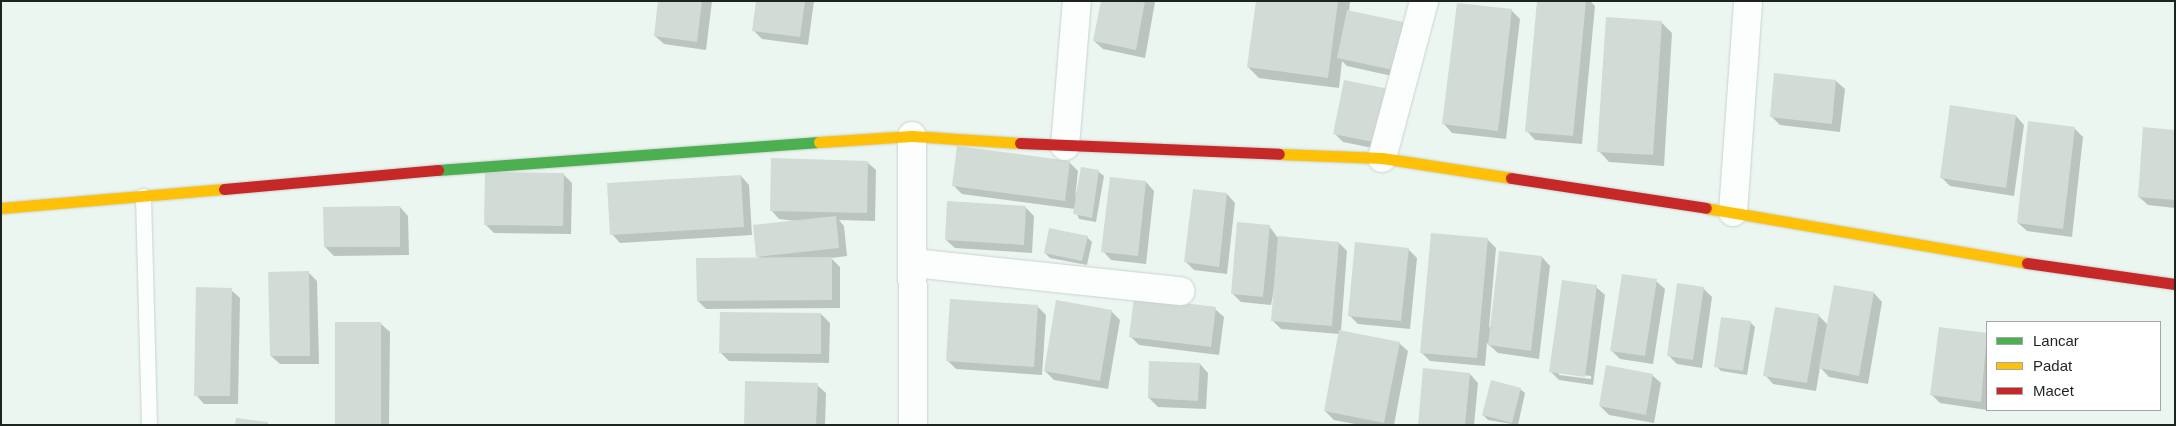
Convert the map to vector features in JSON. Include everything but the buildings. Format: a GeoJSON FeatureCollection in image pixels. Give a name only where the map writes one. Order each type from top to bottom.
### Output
{"type":"FeatureCollection","features":[{"type":"Feature","properties":{"kind":"street"},"geometry":{"type":"LineString","coordinates":[[1065,146],[1077,1]]}},
{"type":"Feature","properties":{"kind":"street"},"geometry":{"type":"LineString","coordinates":[[1382,158],[1424,1]]}},
{"type":"Feature","properties":{"kind":"street"},"geometry":{"type":"LineString","coordinates":[[1734,212],[1748,1]]}},
{"type":"Feature","properties":{"kind":"street"},"geometry":{"type":"LineString","coordinates":[[912,136],[912,425]]}},
{"type":"Feature","properties":{"kind":"street"},"geometry":{"type":"LineString","coordinates":[[1,208],[590,157],[912,136],[1065,146],[1382,158],[1734,212],[1944,251],[2175,284]]}},
{"type":"Feature","properties":{"kind":"street"},"geometry":{"type":"LineString","coordinates":[[912,263],[1182,291]]}},
{"type":"Feature","properties":{"kind":"lane"},"geometry":{"type":"LineString","coordinates":[[143,196],[150,425]]}},
{"type":"Feature","properties":{"kind":"traffic: fast"},"geometry":{"type":"LineString","coordinates":[[438,170],[819,142]]}},
{"type":"Feature","properties":{"kind":"traffic: slow"},"geometry":{"type":"LineString","coordinates":[[819,142],[912,136],[1020,143]]}},
{"type":"Feature","properties":{"kind":"traffic: slow"},"geometry":{"type":"LineString","coordinates":[[1279,154],[1382,158],[1511,178]]}},
{"type":"Feature","properties":{"kind":"traffic: slow"},"geometry":{"type":"LineString","coordinates":[[1,208],[224,189]]}},
{"type":"Feature","properties":{"kind":"traffic: slow"},"geometry":{"type":"LineString","coordinates":[[1706,208],[2027,263]]}},
{"type":"Feature","properties":{"kind":"traffic: jam"},"geometry":{"type":"LineString","coordinates":[[1020,143],[1279,154]]}},
{"type":"Feature","properties":{"kind":"traffic: jam"},"geometry":{"type":"LineString","coordinates":[[224,189],[438,170]]}},
{"type":"Feature","properties":{"kind":"traffic: jam"},"geometry":{"type":"LineString","coordinates":[[1511,178],[1706,208]]}},
{"type":"Feature","properties":{"kind":"traffic: jam"},"geometry":{"type":"LineString","coordinates":[[2027,263],[2175,284]]}}]}
